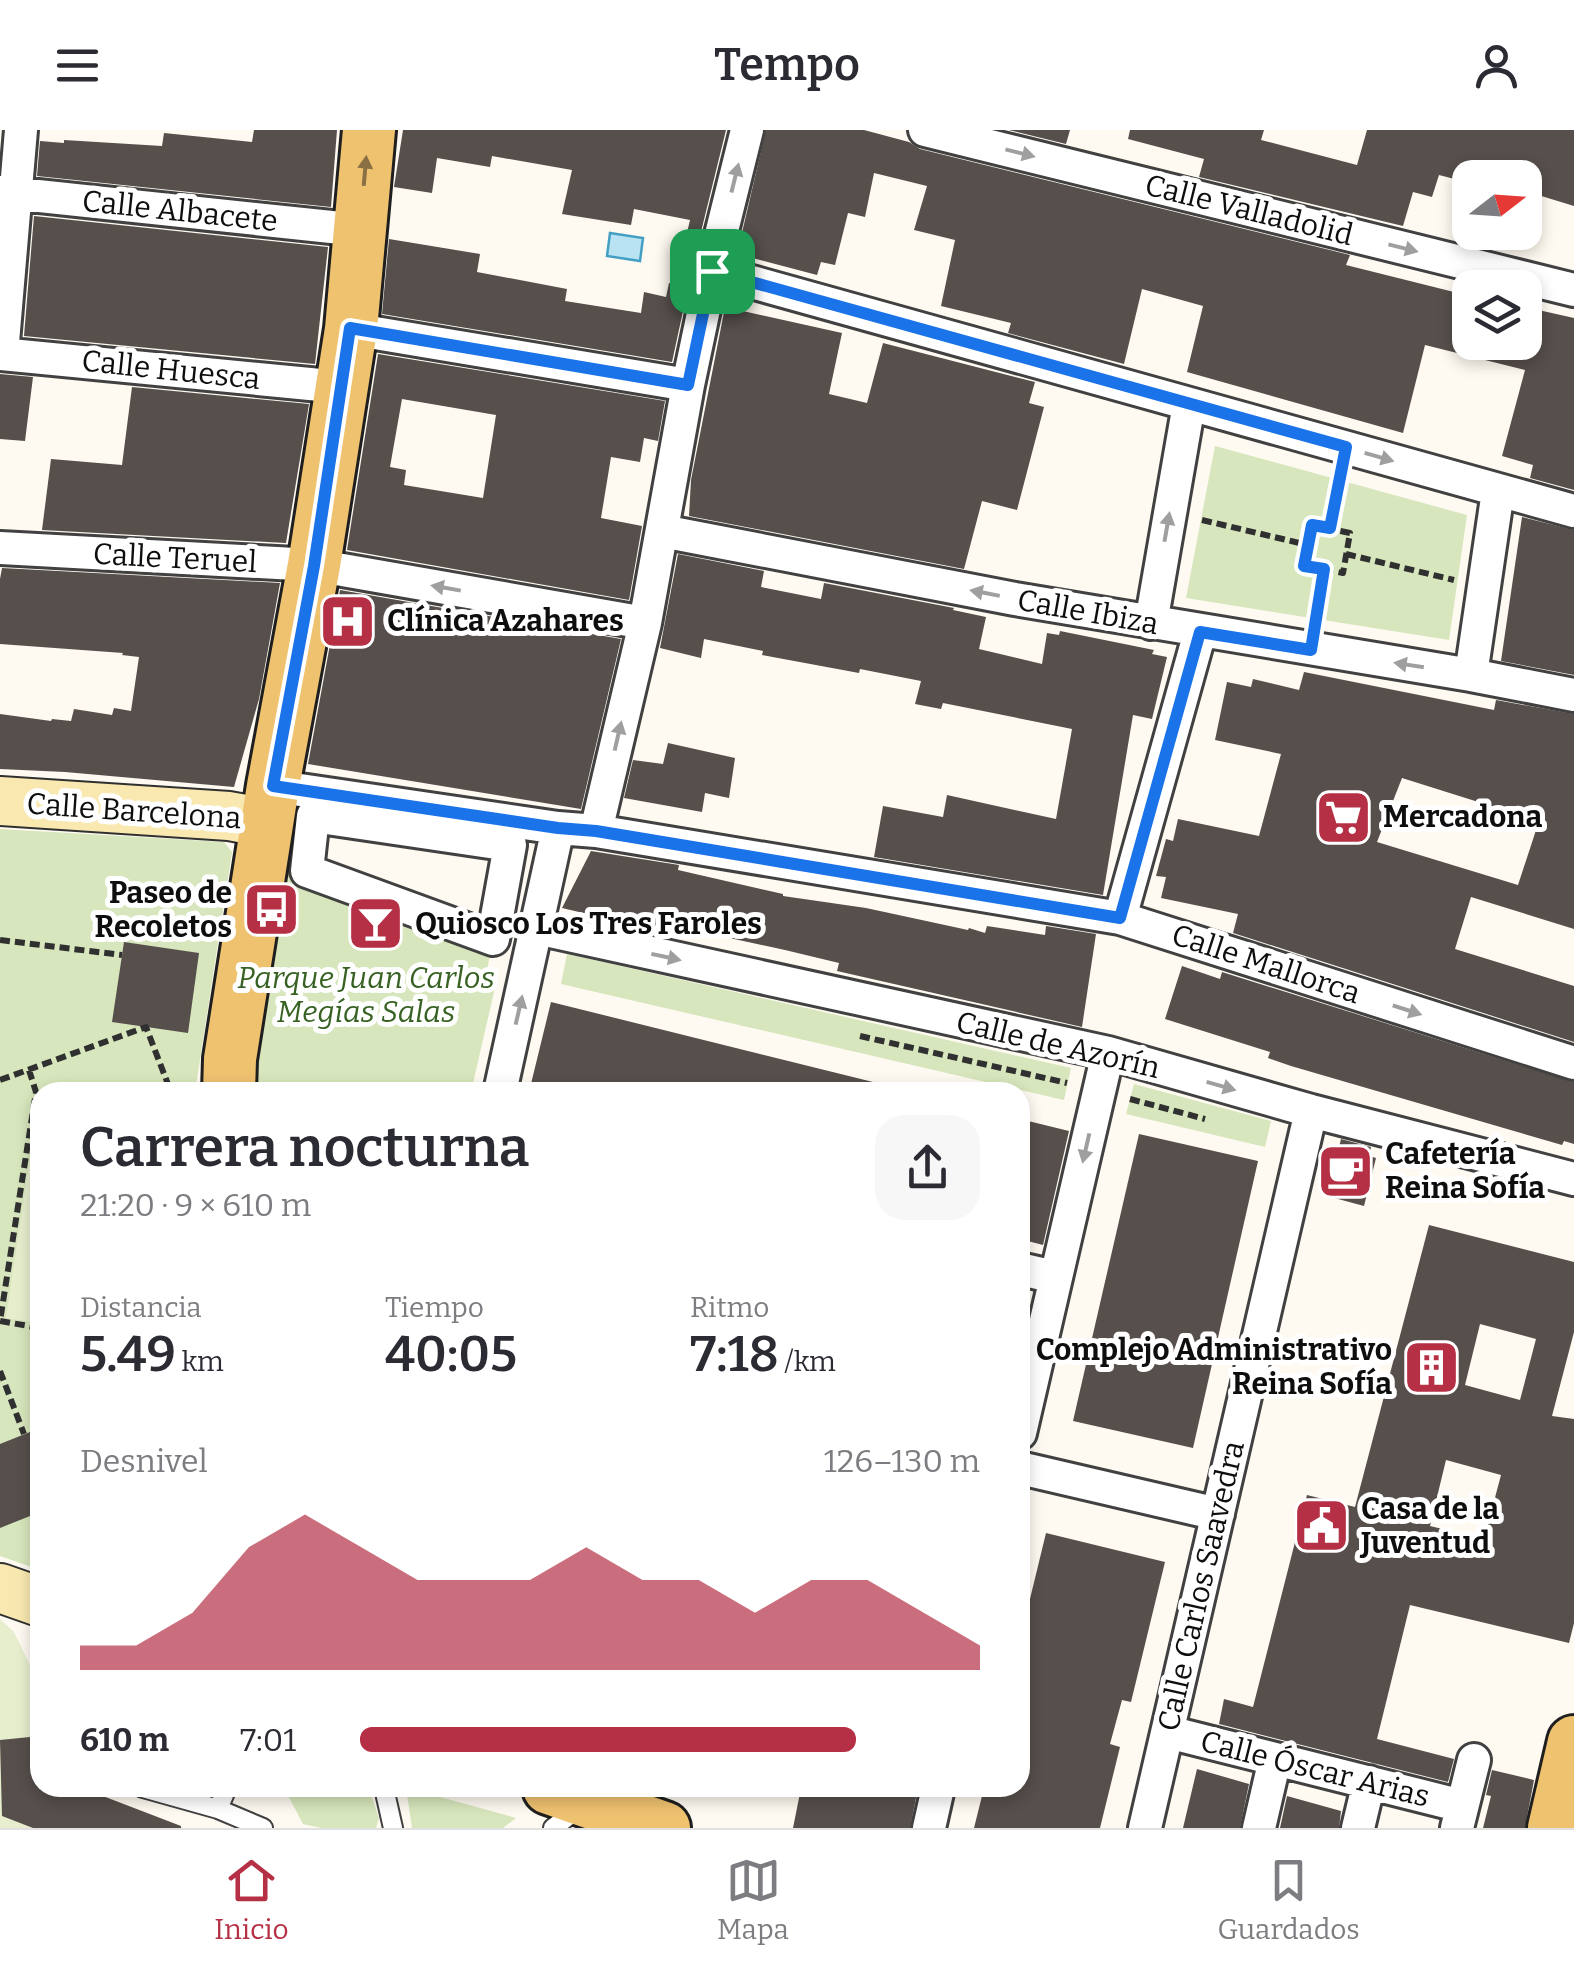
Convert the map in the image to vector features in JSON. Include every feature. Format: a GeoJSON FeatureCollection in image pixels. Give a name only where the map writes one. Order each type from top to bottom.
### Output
{"type":"FeatureCollection","features":[{"type":"Feature","properties":{"kind":"main road"},"geometry":{"type":"LineString","coordinates":[[229,1082],[270,804],[314,566],[350,328],[369,130]]}},
{"type":"Feature","properties":{"kind":"main road"},"geometry":{"type":"LineString","coordinates":[[1554,1828],[1574,1742]]}},
{"type":"Feature","properties":{"kind":"main road"},"geometry":{"type":"LineString","coordinates":[[563,1805],[664,1828]]}},
{"type":"Feature","properties":{"kind":"street"},"geometry":{"type":"LineString","coordinates":[[1,354],[8,193],[21,130]]}},
{"type":"Feature","properties":{"kind":"street"},"geometry":{"type":"LineString","coordinates":[[596,831],[645,622],[712,271],[747,130]]}},
{"type":"Feature","properties":{"kind":"street","name":"Calle Valladolid"},"geometry":{"type":"LineString","coordinates":[[925,130],[1574,290]]}},
{"type":"Feature","properties":{"kind":"street","name":"Calle Albacete"},"geometry":{"type":"LineString","coordinates":[[8,193],[360,230]]}},
{"type":"Feature","properties":{"kind":"street"},"geometry":{"type":"LineString","coordinates":[[712,271],[1574,511]]}},
{"type":"Feature","properties":{"kind":"street"},"geometry":{"type":"LineString","coordinates":[[350,328],[688,385]]}},
{"type":"Feature","properties":{"kind":"street","name":"Calle Huesca"},"geometry":{"type":"LineString","coordinates":[[1,354],[341,388]]}},
{"type":"Feature","properties":{"kind":"street"},"geometry":{"type":"LineString","coordinates":[[1151,623],[1188,404]]}},
{"type":"Feature","properties":{"kind":"street"},"geometry":{"type":"LineString","coordinates":[[1471,675],[1498,491]]}},
{"type":"Feature","properties":{"kind":"street","name":"Calle Ibiza"},"geometry":{"type":"LineString","coordinates":[[662,530],[1015,599],[1574,694]]}},
{"type":"Feature","properties":{"kind":"street","name":"Calle Teruel"},"geometry":{"type":"LineString","coordinates":[[0,548],[314,566],[645,622]]}},
{"type":"Feature","properties":{"kind":"street"},"geometry":{"type":"LineString","coordinates":[[1120,918],[1200,632]]}},
{"type":"Feature","properties":{"kind":"street","name":"Calle Barcelona"},"geometry":{"type":"LineString","coordinates":[[0,801],[230,816],[270,804]]}},
{"type":"Feature","properties":{"kind":"street","name":"Calle Mallorca"},"geometry":{"type":"LineString","coordinates":[[270,804],[596,831],[1120,918],[1574,1063]]}},
{"type":"Feature","properties":{"kind":"street"},"geometry":{"type":"LineString","coordinates":[[313,816],[510,846],[493,939],[307,871],[313,816]]}},
{"type":"Feature","properties":{"kind":"street"},"geometry":{"type":"LineString","coordinates":[[502,1082],[558,828]]}},
{"type":"Feature","properties":{"kind":"street","name":"Calle de Azorín"},"geometry":{"type":"LineString","coordinates":[[537,928],[1108,1053],[1310,1111],[1574,1179]]}},
{"type":"Feature","properties":{"kind":"street"},"geometry":{"type":"LineString","coordinates":[[1030,1388],[1108,1053]]}},
{"type":"Feature","properties":{"kind":"street","name":"Calle Carlos Saavedra"},"geometry":{"type":"LineString","coordinates":[[1145,1828],[1310,1111]]}},
{"type":"Feature","properties":{"kind":"street"},"geometry":{"type":"LineString","coordinates":[[1030,1271],[1055,1277]]}},
{"type":"Feature","properties":{"kind":"street"},"geometry":{"type":"LineString","coordinates":[[1030,1470],[1218,1514]]}},
{"type":"Feature","properties":{"kind":"street"},"geometry":{"type":"LineString","coordinates":[[0,1588],[30,1598]]}},
{"type":"Feature","properties":{"kind":"street","name":"Calle Óscar Arias"},"geometry":{"type":"LineString","coordinates":[[1168,1732],[1369,1782],[1460,1817]]}},
{"type":"Feature","properties":{"kind":"street"},"geometry":{"type":"LineString","coordinates":[[1258,1828],[1275,1759]]}},
{"type":"Feature","properties":{"kind":"street"},"geometry":{"type":"LineString","coordinates":[[1460,1817],[1474,1760]]}},
{"type":"Feature","properties":{"kind":"street"},"geometry":{"type":"LineString","coordinates":[[1358,1828],[1369,1782]]}},
{"type":"Feature","properties":{"kind":"street"},"geometry":{"type":"LineString","coordinates":[[929,1828],[936,1797]]}},
{"type":"Feature","properties":{"kind":"lane"},"geometry":{"type":"LineString","coordinates":[[174,1797],[263,1828]]}},
{"type":"Feature","properties":{"kind":"lane"},"geometry":{"type":"LineString","coordinates":[[218,1810],[223,1797]]}},
{"type":"Feature","properties":{"kind":"lane"},"geometry":{"type":"LineString","coordinates":[[386,1797],[393,1828]]}},
{"type":"Feature","properties":{"kind":"path"},"geometry":{"type":"LineString","coordinates":[[1330,528],[1346,447]]}},
{"type":"Feature","properties":{"kind":"path"},"geometry":{"type":"LineString","coordinates":[[1170,513],[1308,545]]}},
{"type":"Feature","properties":{"kind":"path"},"geometry":{"type":"LineString","coordinates":[[1312,525],[1350,532],[1343,573],[1304,566],[1308,545],[1312,525]]}},
{"type":"Feature","properties":{"kind":"path"},"geometry":{"type":"LineString","coordinates":[[1346,554],[1484,588]]}},
{"type":"Feature","properties":{"kind":"path"},"geometry":{"type":"LineString","coordinates":[[1311,650],[1324,569]]}},
{"type":"Feature","properties":{"kind":"path"},"geometry":{"type":"LineString","coordinates":[[0,940],[122,955]]}},
{"type":"Feature","properties":{"kind":"path"},"geometry":{"type":"LineString","coordinates":[[0,1080],[146,1027],[167,1082]]}},
{"type":"Feature","properties":{"kind":"path"},"geometry":{"type":"LineString","coordinates":[[29,1070],[34,1082]]}},
{"type":"Feature","properties":{"kind":"path"},"geometry":{"type":"LineString","coordinates":[[1119,1096],[1207,1119]]}},
{"type":"Feature","properties":{"kind":"path"},"geometry":{"type":"LineString","coordinates":[[30,1141],[0,1321],[30,1326]]}},
{"type":"Feature","properties":{"kind":"path"},"geometry":{"type":"LineString","coordinates":[[0,1372],[24,1434]]}},
{"type":"Feature","properties":{"kind":"green space"},"geometry":{"type":"Polygon","coordinates":[[[1215,446],[1467,515],[1449,640],[1186,598],[1215,446]]]}},
{"type":"Feature","properties":{"kind":"green space"},"geometry":{"type":"Polygon","coordinates":[[[0,829],[224,842],[232,852],[197,1082],[30,1082],[30,1566],[0,1556],[0,829]]]}},
{"type":"Feature","properties":{"kind":"green space","name":"Parque Juan Carlos Megías Salas"},"geometry":{"type":"Polygon","coordinates":[[[288,864],[493,939],[486,976],[497,979],[473,1082],[254,1082],[288,864]]]}},
{"type":"Feature","properties":{"kind":"green space"},"geometry":{"type":"Polygon","coordinates":[[[567,954],[1071,1068],[1064,1100],[1030,1092],[1030,1082],[986,1082],[561,984],[567,954]]]}},
{"type":"Feature","properties":{"kind":"green space"},"geometry":{"type":"Polygon","coordinates":[[[1134,1084],[1271,1121],[1265,1147],[1126,1114],[1134,1084]]]}},
{"type":"Feature","properties":{"kind":"green space"},"geometry":{"type":"Polygon","coordinates":[[[30,1158],[30,1322],[6,1318],[30,1158]]]}},
{"type":"Feature","properties":{"kind":"green space"},"geometry":{"type":"Polygon","coordinates":[[[0,1619],[14,1632],[30,1665],[30,1797],[105,1797],[183,1828],[0,1828],[0,1619]]]}},
{"type":"Feature","properties":{"kind":"green space"},"geometry":{"type":"Polygon","coordinates":[[[289,1797],[372,1797],[379,1818],[376,1828],[321,1828],[303,1824],[289,1797]]]}},
{"type":"Feature","properties":{"kind":"green space"},"geometry":{"type":"Polygon","coordinates":[[[407,1797],[439,1797],[516,1818],[503,1828],[412,1828],[407,1797]]]}},
{"type":"Feature","properties":{"kind":"water"},"geometry":{"type":"Polygon","coordinates":[[[610,233],[643,238],[640,261],[607,256],[610,233]]]}},
{"type":"Feature","properties":{"kind":"building"},"geometry":{"type":"Polygon","coordinates":[[[254,130],[337,130],[331,207],[37,176],[40,141],[162,146],[164,133],[252,142],[254,130]]]}},
{"type":"Feature","properties":{"kind":"building"},"geometry":{"type":"Polygon","coordinates":[[[403,130],[726,130],[698,244],[685,241],[690,220],[634,209],[631,225],[562,214],[572,170],[492,156],[490,167],[437,158],[432,193],[394,187],[403,130]]]}},
{"type":"Feature","properties":{"kind":"building"},"geometry":{"type":"Polygon","coordinates":[[[766,130],[864,130],[909,142],[920,149],[1350,255],[1346,265],[1452,292],[1452,352],[1425,345],[1403,433],[1187,372],[1203,306],[1142,289],[1124,364],[1008,333],[1011,323],[941,306],[955,240],[914,230],[927,186],[874,173],[865,217],[848,213],[835,265],[821,262],[817,275],[737,254],[766,130]]]}},
{"type":"Feature","properties":{"kind":"building"},"geometry":{"type":"Polygon","coordinates":[[[1009,130],[1070,130],[1066,144],[1009,130]]]}},
{"type":"Feature","properties":{"kind":"building"},"geometry":{"type":"Polygon","coordinates":[[[1130,130],[1264,130],[1261,140],[1357,165],[1367,130],[1574,130],[1574,206],[1542,196],[1542,160],[1452,160],[1452,178],[1439,175],[1432,197],[1413,192],[1403,226],[1199,177],[1204,159],[1128,139],[1130,130]]]}},
{"type":"Feature","properties":{"kind":"building"},"geometry":{"type":"Polygon","coordinates":[[[34,216],[328,247],[315,364],[24,336],[34,216]]]}},
{"type":"Feature","properties":{"kind":"building"},"geometry":{"type":"Polygon","coordinates":[[[389,239],[480,254],[477,272],[567,289],[565,301],[641,313],[644,292],[666,297],[669,283],[688,288],[672,362],[382,314],[389,239]]]}},
{"type":"Feature","properties":{"kind":"building"},"geometry":{"type":"Polygon","coordinates":[[[725,307],[842,333],[829,394],[867,403],[883,343],[1035,382],[1029,403],[1044,407],[1017,510],[982,501],[964,569],[689,516],[691,480],[725,307]]]}},
{"type":"Feature","properties":{"kind":"building"},"geometry":{"type":"Polygon","coordinates":[[[1542,311],[1574,318],[1574,490],[1530,478],[1533,465],[1502,456],[1525,370],[1485,360],[1542,360],[1542,311]]]}},
{"type":"Feature","properties":{"kind":"building"},"geometry":{"type":"Polygon","coordinates":[[[378,354],[665,401],[658,441],[644,438],[640,462],[611,457],[601,518],[642,526],[629,600],[347,550],[378,354]],[[402,399],[390,467],[406,470],[404,485],[483,498],[496,415],[402,399]]]}},
{"type":"Feature","properties":{"kind":"building"},"geometry":{"type":"Polygon","coordinates":[[[0,374],[33,377],[25,441],[0,439],[0,374]]]}},
{"type":"Feature","properties":{"kind":"building"},"geometry":{"type":"Polygon","coordinates":[[[132,387],[309,404],[286,543],[42,530],[51,459],[122,465],[132,387]]]}},
{"type":"Feature","properties":{"kind":"building"},"geometry":{"type":"Polygon","coordinates":[[[1522,517],[1574,530],[1574,675],[1501,661],[1522,517]]]}},
{"type":"Feature","properties":{"kind":"building"},"geometry":{"type":"Polygon","coordinates":[[[678,554],[764,571],[761,587],[821,599],[824,583],[986,617],[979,649],[1042,664],[1047,633],[1059,635],[1060,631],[1154,650],[1152,654],[1167,657],[1152,719],[1133,715],[1103,895],[874,857],[883,806],[943,817],[947,795],[1056,819],[1072,729],[943,703],[941,709],[915,704],[921,681],[860,669],[859,673],[762,655],[763,651],[704,639],[701,658],[660,648],[678,554]]]}},
{"type":"Feature","properties":{"kind":"building"},"geometry":{"type":"Polygon","coordinates":[[[2,568],[280,583],[259,699],[234,787],[0,769],[0,714],[71,721],[74,709],[112,715],[114,708],[131,711],[139,657],[0,644],[2,568]]]}},
{"type":"Feature","properties":{"kind":"building"},"geometry":{"type":"Polygon","coordinates":[[[340,590],[621,639],[581,809],[308,764],[340,590]]]}},
{"type":"Feature","properties":{"kind":"building"},"geometry":{"type":"Polygon","coordinates":[[[1304,672],[1494,710],[1496,700],[1574,714],[1574,929],[1471,897],[1455,949],[1574,986],[1574,1042],[1233,933],[1238,914],[1161,898],[1166,877],[1156,876],[1166,839],[1173,841],[1178,819],[1259,836],[1281,754],[1215,740],[1227,682],[1251,687],[1253,679],[1299,690],[1304,672]],[[1402,778],[1377,842],[1518,885],[1539,821],[1402,778]]]}},
{"type":"Feature","properties":{"kind":"building"},"geometry":{"type":"Polygon","coordinates":[[[668,743],[735,758],[729,798],[705,793],[702,812],[624,798],[633,760],[663,764],[668,743]]]}},
{"type":"Feature","properties":{"kind":"building"},"geometry":{"type":"Polygon","coordinates":[[[591,851],[679,865],[678,870],[783,896],[866,908],[985,933],[987,926],[1045,935],[1046,926],[1096,934],[1082,1027],[837,971],[839,963],[785,950],[665,924],[664,932],[562,908],[591,851]]]}},
{"type":"Feature","properties":{"kind":"building"},"geometry":{"type":"Polygon","coordinates":[[[124,942],[199,953],[188,1033],[112,1022],[124,942]]]}},
{"type":"Feature","properties":{"kind":"building"},"geometry":{"type":"Polygon","coordinates":[[[1182,966],[1220,979],[1222,972],[1574,1082],[1574,1144],[1564,1141],[1562,1145],[1291,1066],[1268,1058],[1270,1052],[1165,1019],[1182,966]]]}},
{"type":"Feature","properties":{"kind":"building"},"geometry":{"type":"Polygon","coordinates":[[[551,1002],[873,1082],[531,1082],[551,1002]]]}},
{"type":"Feature","properties":{"kind":"building"},"geometry":{"type":"Polygon","coordinates":[[[1030,1121],[1069,1131],[1043,1245],[1030,1242],[1030,1121]]]}},
{"type":"Feature","properties":{"kind":"building"},"geometry":{"type":"Polygon","coordinates":[[[1139,1134],[1258,1161],[1193,1448],[1073,1421],[1139,1134]]]}},
{"type":"Feature","properties":{"kind":"building"},"geometry":{"type":"Polygon","coordinates":[[[1341,1139],[1371,1147],[1369,1156],[1376,1158],[1364,1206],[1327,1196],[1341,1139]]]}},
{"type":"Feature","properties":{"kind":"building"},"geometry":{"type":"Polygon","coordinates":[[[1429,1225],[1574,1262],[1574,1332],[1552,1416],[1574,1419],[1574,1623],[1569,1643],[1410,1605],[1377,1739],[1454,1759],[1448,1782],[1219,1724],[1224,1699],[1253,1707],[1307,1495],[1355,1507],[1429,1225]],[[1480,1324],[1465,1385],[1520,1400],[1536,1339],[1480,1324]],[[1446,1460],[1430,1526],[1484,1539],[1501,1475],[1446,1460]]]}},
{"type":"Feature","properties":{"kind":"building"},"geometry":{"type":"Polygon","coordinates":[[[30,1432],[30,1516],[0,1528],[0,1444],[30,1432]]]}},
{"type":"Feature","properties":{"kind":"building"},"geometry":{"type":"Polygon","coordinates":[[[1046,1533],[1165,1562],[1131,1702],[1122,1700],[1110,1744],[1120,1747],[1100,1828],[974,1828],[982,1797],[1030,1797],[1030,1599],[1046,1533]]]}},
{"type":"Feature","properties":{"kind":"building"},"geometry":{"type":"Polygon","coordinates":[[[30,1737],[30,1797],[105,1797],[181,1828],[33,1828],[2,1816],[0,1740],[30,1737]]]}},
{"type":"Feature","properties":{"kind":"building"},"geometry":{"type":"Polygon","coordinates":[[[1197,1769],[1249,1784],[1240,1828],[1183,1828],[1197,1769]]]}},
{"type":"Feature","properties":{"kind":"building"},"geometry":{"type":"Polygon","coordinates":[[[1492,1770],[1534,1780],[1525,1828],[1483,1828],[1492,1770]]]}},
{"type":"Feature","properties":{"kind":"building"},"geometry":{"type":"Polygon","coordinates":[[[1287,1796],[1341,1811],[1339,1828],[1280,1828],[1287,1796]]]}},
{"type":"Feature","properties":{"kind":"building"},"geometry":{"type":"Polygon","coordinates":[[[799,1797],[916,1797],[910,1828],[793,1828],[799,1797]]]}},
{"type":"Feature","properties":{"kind":"place","name":"Clínica Azahares"},"geometry":{"type":"Point","coordinates":[348,621]}},
{"type":"Feature","properties":{"kind":"place","name":"Mercadona"},"geometry":{"type":"Point","coordinates":[1344,817]}},
{"type":"Feature","properties":{"kind":"place","name":"Paseo de Recoletos"},"geometry":{"type":"Point","coordinates":[271,910]}},
{"type":"Feature","properties":{"kind":"place","name":"Quiosco Los Tres Faroles"},"geometry":{"type":"Point","coordinates":[376,924]}},
{"type":"Feature","properties":{"kind":"place","name":"Cafetería Reina Sofía"},"geometry":{"type":"Point","coordinates":[1346,1171]}},
{"type":"Feature","properties":{"kind":"place","name":"Complejo Administrativo Reina Sofía"},"geometry":{"type":"Point","coordinates":[1431,1367]}},
{"type":"Feature","properties":{"kind":"place","name":"Casa de la Juventud"},"geometry":{"type":"Point","coordinates":[1322,1526]}},
{"type":"Feature","properties":{"kind":"route"},"geometry":{"type":"LineString","coordinates":[[712,271],[1346,447],[1330,528],[1312,525],[1304,566],[1324,569],[1311,650],[1200,632],[1120,918],[596,831],[273,786],[314,566],[350,328],[688,385],[712,271]]}}]}
